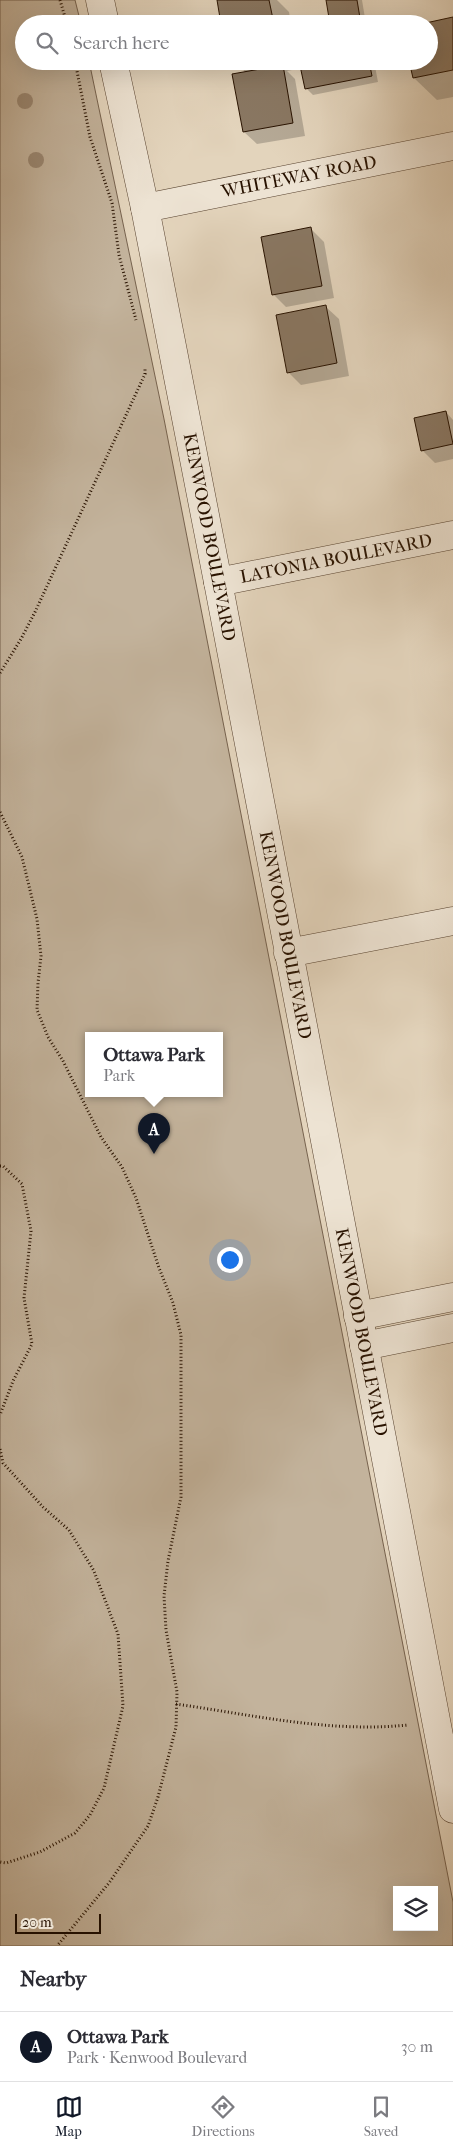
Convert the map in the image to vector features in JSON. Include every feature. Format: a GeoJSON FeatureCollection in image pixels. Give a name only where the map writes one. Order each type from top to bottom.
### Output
{"type":"FeatureCollection","features":[{"type":"Feature","properties":{"kind":"street"},"geometry":{"type":"LineString","coordinates":[[100,0],[103,15]]}},
{"type":"Feature","properties":{"kind":"street","name":"KENWOOD BOULEVARD"},"geometry":{"type":"LineString","coordinates":[[115,70],[145,208],[218,582],[358,1316],[444,1719],[453,1809]]}},
{"type":"Feature","properties":{"kind":"street","name":"WHITEWAY ROAD"},"geometry":{"type":"LineString","coordinates":[[145,208],[453,146]]}},
{"type":"Feature","properties":{"kind":"street","name":"LATONIA BOULEVARD"},"geometry":{"type":"LineString","coordinates":[[218,582],[453,536]]}},
{"type":"Feature","properties":{"kind":"street"},"geometry":{"type":"LineString","coordinates":[[288,953],[453,920]]}},
{"type":"Feature","properties":{"kind":"street"},"geometry":{"type":"LineString","coordinates":[[358,1316],[453,1297]]}},
{"type":"Feature","properties":{"kind":"street"},"geometry":{"type":"LineString","coordinates":[[364,1346],[453,1328]]}},
{"type":"Feature","properties":{"kind":"path"},"geometry":{"type":"LineString","coordinates":[[60,0],[64,15]]}},
{"type":"Feature","properties":{"kind":"path"},"geometry":{"type":"LineString","coordinates":[[77,70],[90,137],[112,203],[119,255],[137,325]]}},
{"type":"Feature","properties":{"kind":"path"},"geometry":{"type":"LineString","coordinates":[[0,673],[35,612],[145,374],[146,366]]}},
{"type":"Feature","properties":{"kind":"path"},"geometry":{"type":"LineString","coordinates":[[0,812],[22,857],[36,910],[41,956],[37,1010],[48,1037],[64,1061],[101,1137],[122,1167],[136,1198],[159,1268],[173,1303],[181,1334],[181,1497],[168,1561],[164,1596],[166,1630],[176,1692],[176,1727],[169,1760],[148,1826],[109,1883],[56,1946]]}},
{"type":"Feature","properties":{"kind":"path"},"geometry":{"type":"LineString","coordinates":[[0,1166],[3,1166],[22,1184],[30,1222],[31,1231],[24,1298],[32,1344],[13,1381],[0,1415]]}},
{"type":"Feature","properties":{"kind":"path"},"geometry":{"type":"LineString","coordinates":[[0,1450],[3,1463],[43,1507],[69,1530],[94,1571],[118,1634],[123,1706],[104,1788],[90,1816],[75,1833],[40,1852],[6,1863],[0,1862]]}},
{"type":"Feature","properties":{"kind":"path"},"geometry":{"type":"LineString","coordinates":[[176,1704],[306,1724],[354,1728],[406,1725],[444,1719]]}},
{"type":"Feature","properties":{"kind":"shaded area"},"geometry":{"type":"Polygon","coordinates":[[[0,0],[75,0],[79,15],[15,15],[15,70],[91,70],[164,419],[453,1902],[453,1946],[0,1946],[0,0]]]}},
{"type":"Feature","properties":{"kind":"building"},"geometry":{"type":"Polygon","coordinates":[[[217,0],[269,0],[272,15],[220,15],[217,0]]]}},
{"type":"Feature","properties":{"kind":"building"},"geometry":{"type":"Polygon","coordinates":[[[326,0],[357,0],[360,15],[328,15],[326,0]]]}},
{"type":"Feature","properties":{"kind":"building"},"geometry":{"type":"Polygon","coordinates":[[[453,17],[453,70],[413,78],[411,70],[438,70],[438,20],[453,17]]]}},
{"type":"Feature","properties":{"kind":"building"},"geometry":{"type":"Polygon","coordinates":[[[255,70],[284,70],[293,123],[243,132],[232,74],[255,70]]]}},
{"type":"Feature","properties":{"kind":"building"},"geometry":{"type":"Polygon","coordinates":[[[301,70],[371,70],[372,76],[305,89],[301,70]]]}},
{"type":"Feature","properties":{"kind":"building"},"geometry":{"type":"Polygon","coordinates":[[[311,227],[322,286],[272,295],[261,237],[311,227]]]}},
{"type":"Feature","properties":{"kind":"building"},"geometry":{"type":"Polygon","coordinates":[[[326,305],[337,363],[287,373],[276,315],[326,305]]]}},
{"type":"Feature","properties":{"kind":"building"},"geometry":{"type":"Polygon","coordinates":[[[446,411],[453,444],[421,451],[414,418],[446,411]]]}},
{"type":"Feature","properties":{"kind":"place","name":"Ottawa Park"},"geometry":{"type":"Point","coordinates":[154,1154]}}]}
